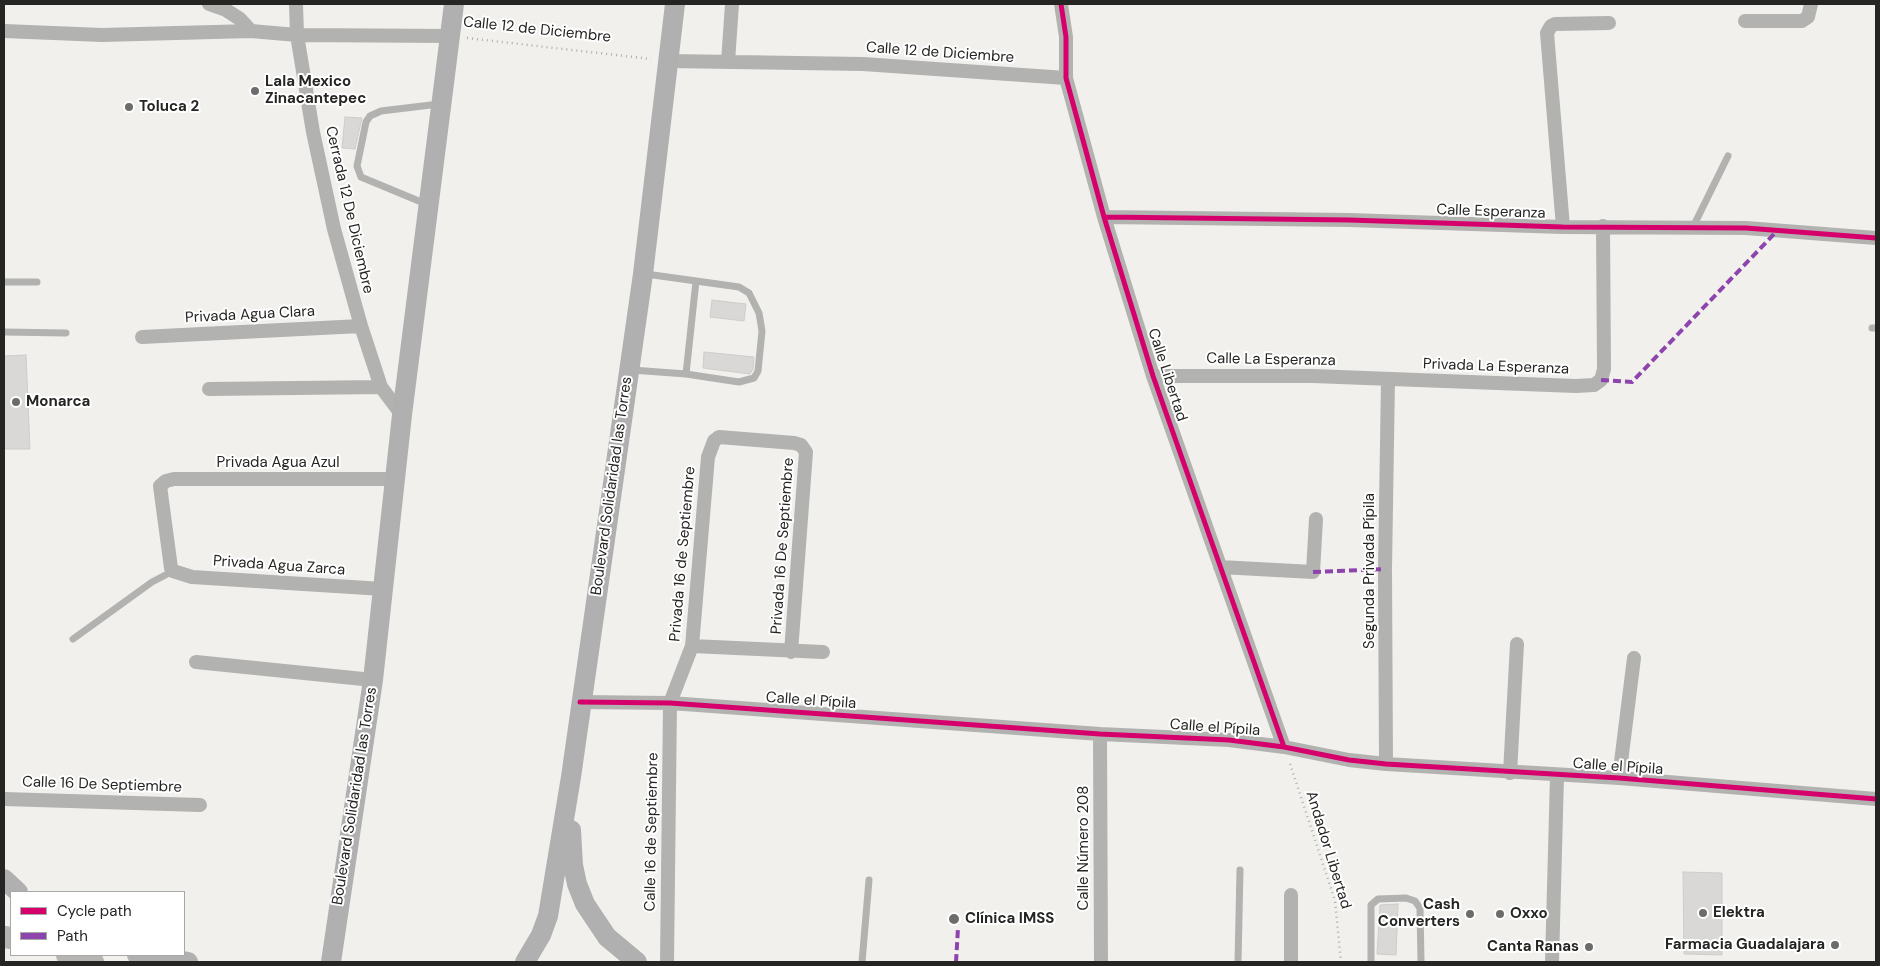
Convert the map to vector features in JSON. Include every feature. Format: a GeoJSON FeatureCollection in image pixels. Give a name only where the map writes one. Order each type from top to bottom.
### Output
{"type":"FeatureCollection","features":[{"type":"Feature","properties":{"kind":"main road","name":"Boulevard Solidaridad las Torres"},"geometry":{"type":"LineString","coordinates":[[331,962],[373,680],[402,415],[454,4]]}},
{"type":"Feature","properties":{"kind":"main road","name":"Boulevard Solidaridad las Torres"},"geometry":{"type":"LineString","coordinates":[[525,962],[541,935],[548,916],[571,777],[580,702],[643,274],[675,4]]}},
{"type":"Feature","properties":{"kind":"main road"},"geometry":{"type":"LineString","coordinates":[[571,777],[571,847],[577,884],[585,904],[607,937],[637,962]]}},
{"type":"Feature","properties":{"kind":"main road"},"geometry":{"type":"LineString","coordinates":[[4,879],[17,891]]}},
{"type":"Feature","properties":{"kind":"main road"},"geometry":{"type":"LineString","coordinates":[[71,956],[92,962]]}},
{"type":"Feature","properties":{"kind":"main road"},"geometry":{"type":"LineString","coordinates":[[144,956],[188,962]]}},
{"type":"Feature","properties":{"kind":"street"},"geometry":{"type":"LineString","coordinates":[[209,4],[226,10],[240,19],[251,32]]}},
{"type":"Feature","properties":{"kind":"street","name":"Cerrada 12 De Diciembre"},"geometry":{"type":"LineString","coordinates":[[296,4],[297,35],[313,132],[334,229],[380,387],[402,415]]}},
{"type":"Feature","properties":{"kind":"street"},"geometry":{"type":"LineString","coordinates":[[728,62],[732,4]]}},
{"type":"Feature","properties":{"kind":"street","name":"Calle Libertad"},"geometry":{"type":"LineString","coordinates":[[1061,4],[1066,37],[1066,78],[1104,217],[1153,376],[1284,747]]}},
{"type":"Feature","properties":{"kind":"street"},"geometry":{"type":"LineString","coordinates":[[1745,21],[1802,21],[1808,17],[1810,4]]}},
{"type":"Feature","properties":{"kind":"street"},"geometry":{"type":"LineString","coordinates":[[1563,227],[1547,33],[1551,26],[1555,24],[1609,23]]}},
{"type":"Feature","properties":{"kind":"street","name":"Calle 12 de Diciembre"},"geometry":{"type":"LineString","coordinates":[[4,31],[102,35],[251,32],[297,35],[450,36]]}},
{"type":"Feature","properties":{"kind":"street","name":"Calle 12 de Diciembre"},"geometry":{"type":"LineString","coordinates":[[669,61],[863,64],[1066,78]]}},
{"type":"Feature","properties":{"kind":"street","name":"Calle Esperanza"},"geometry":{"type":"LineString","coordinates":[[1104,217],[1349,220],[1563,227],[1746,228],[1876,238]]}},
{"type":"Feature","properties":{"kind":"street","name":"Privada La Esperanza"},"geometry":{"type":"LineString","coordinates":[[1388,379],[1576,386],[1594,385],[1601,380],[1604,368],[1602,226]]}},
{"type":"Feature","properties":{"kind":"street","name":"Privada Agua Clara"},"geometry":{"type":"LineString","coordinates":[[142,336],[361,326]]}},
{"type":"Feature","properties":{"kind":"street","name":"Calle La Esperanza"},"geometry":{"type":"LineString","coordinates":[[1153,376],[1313,376],[1388,379]]}},
{"type":"Feature","properties":{"kind":"street","name":"Segunda Privada Pípila"},"geometry":{"type":"LineString","coordinates":[[1386,764],[1385,569],[1388,379]]}},
{"type":"Feature","properties":{"kind":"street"},"geometry":{"type":"LineString","coordinates":[[210,389],[380,387]]}},
{"type":"Feature","properties":{"kind":"street","name":"Privada 16 De Septiembre"},"geometry":{"type":"LineString","coordinates":[[719,437],[801,444],[806,452],[791,652]]}},
{"type":"Feature","properties":{"kind":"street","name":"Privada 16 de Septiembre"},"geometry":{"type":"LineString","coordinates":[[670,703],[692,646],[708,457],[714,441],[719,437]]}},
{"type":"Feature","properties":{"kind":"street","name":"Privada Agua Azul"},"geometry":{"type":"LineString","coordinates":[[173,571],[170,568],[160,493],[162,483],[174,479],[395,479]]}},
{"type":"Feature","properties":{"kind":"street"},"geometry":{"type":"LineString","coordinates":[[1220,567],[1313,572],[1316,519]]}},
{"type":"Feature","properties":{"kind":"street","name":"Privada Agua Zarca"},"geometry":{"type":"LineString","coordinates":[[173,571],[192,577],[383,589]]}},
{"type":"Feature","properties":{"kind":"street"},"geometry":{"type":"LineString","coordinates":[[1510,773],[1516,644]]}},
{"type":"Feature","properties":{"kind":"street"},"geometry":{"type":"LineString","coordinates":[[692,646],[823,652]]}},
{"type":"Feature","properties":{"kind":"street"},"geometry":{"type":"LineString","coordinates":[[1619,778],[1634,658]]}},
{"type":"Feature","properties":{"kind":"street"},"geometry":{"type":"LineString","coordinates":[[196,662],[373,680]]}},
{"type":"Feature","properties":{"kind":"street","name":"Calle el Pípila"},"geometry":{"type":"LineString","coordinates":[[580,702],[670,703],[1100,734],[1229,740],[1284,747],[1349,760],[1386,764],[1557,776],[1619,778],[1876,799]]}},
{"type":"Feature","properties":{"kind":"street","name":"Calle 16 de Septiembre"},"geometry":{"type":"LineString","coordinates":[[667,962],[670,703]]}},
{"type":"Feature","properties":{"kind":"street","name":"Calle Número 208"},"geometry":{"type":"LineString","coordinates":[[1100,734],[1100,962]]}},
{"type":"Feature","properties":{"kind":"street"},"geometry":{"type":"LineString","coordinates":[[1552,962],[1557,776]]}},
{"type":"Feature","properties":{"kind":"street","name":"Calle 16 De Septiembre"},"geometry":{"type":"LineString","coordinates":[[4,799],[200,804]]}},
{"type":"Feature","properties":{"kind":"street"},"geometry":{"type":"LineString","coordinates":[[1291,896],[1291,962]]}},
{"type":"Feature","properties":{"kind":"lane"},"geometry":{"type":"LineString","coordinates":[[429,205],[361,177],[357,166],[366,122],[370,116],[381,111],[441,103]]}},
{"type":"Feature","properties":{"kind":"lane"},"geometry":{"type":"LineString","coordinates":[[1693,227],[1728,156]]}},
{"type":"Feature","properties":{"kind":"lane"},"geometry":{"type":"LineString","coordinates":[[629,370],[686,374],[746,382],[754,378],[758,371],[762,331],[754,299],[739,287],[643,274]]}},
{"type":"Feature","properties":{"kind":"lane"},"geometry":{"type":"LineString","coordinates":[[686,374],[696,281]]}},
{"type":"Feature","properties":{"kind":"lane"},"geometry":{"type":"LineString","coordinates":[[4,282],[37,282]]}},
{"type":"Feature","properties":{"kind":"lane"},"geometry":{"type":"LineString","coordinates":[[4,332],[66,332]]}},
{"type":"Feature","properties":{"kind":"lane"},"geometry":{"type":"LineString","coordinates":[[73,638],[152,582],[173,571]]}},
{"type":"Feature","properties":{"kind":"lane"},"geometry":{"type":"LineString","coordinates":[[1238,962],[1240,870]]}},
{"type":"Feature","properties":{"kind":"lane"},"geometry":{"type":"LineString","coordinates":[[862,962],[869,880]]}},
{"type":"Feature","properties":{"kind":"lane"},"geometry":{"type":"LineString","coordinates":[[1371,962],[1371,905],[1378,899],[1406,898],[1415,901],[1420,908],[1421,962]]}},
{"type":"Feature","properties":{"kind":"building"},"geometry":{"type":"Polygon","coordinates":[[[345,117],[362,118],[355,149],[342,148],[345,117]]]}},
{"type":"Feature","properties":{"kind":"building"},"geometry":{"type":"Polygon","coordinates":[[[712,300],[746,304],[744,321],[710,317],[712,300]]]}},
{"type":"Feature","properties":{"kind":"building"},"geometry":{"type":"Polygon","coordinates":[[[704,352],[754,357],[753,369],[750,374],[703,368],[704,352]]]}},
{"type":"Feature","properties":{"kind":"building","name":"Monarca"},"geometry":{"type":"Polygon","coordinates":[[[26,355],[30,449],[4,449],[4,356],[26,355]]]}},
{"type":"Feature","properties":{"kind":"building","name":"Elektra"},"geometry":{"type":"Polygon","coordinates":[[[1683,872],[1722,873],[1722,955],[1684,954],[1683,872]]]}},
{"type":"Feature","properties":{"kind":"building"},"geometry":{"type":"Polygon","coordinates":[[[1398,904],[1396,955],[1377,954],[1380,905],[1398,904]]]}},
{"type":"Feature","properties":{"kind":"marked path"},"geometry":{"type":"LineString","coordinates":[[1601,380],[1632,382],[1778,230]]}},
{"type":"Feature","properties":{"kind":"marked path"},"geometry":{"type":"LineString","coordinates":[[1313,572],[1385,569]]}},
{"type":"Feature","properties":{"kind":"marked path"},"geometry":{"type":"LineString","coordinates":[[956,962],[958,928]]}},
{"type":"Feature","properties":{"kind":"cycle path"},"geometry":{"type":"LineString","coordinates":[[1061,4],[1066,37],[1066,78],[1104,217],[1153,376],[1284,747]]}},
{"type":"Feature","properties":{"kind":"cycle path"},"geometry":{"type":"LineString","coordinates":[[1104,217],[1349,220],[1563,227],[1746,228],[1876,238]]}},
{"type":"Feature","properties":{"kind":"cycle path"},"geometry":{"type":"LineString","coordinates":[[580,702],[670,703],[1100,734],[1229,740],[1284,747],[1349,760],[1386,764],[1619,778],[1876,799]]}},
{"type":"Feature","properties":{"kind":"place","name":"Lala Mexico Zinacantepec"},"geometry":{"type":"Point","coordinates":[255,91]}},
{"type":"Feature","properties":{"kind":"place","name":"Toluca 2"},"geometry":{"type":"Point","coordinates":[129,107]}},
{"type":"Feature","properties":{"kind":"place","name":"Monarca"},"geometry":{"type":"Point","coordinates":[16,402]}},
{"type":"Feature","properties":{"kind":"place","name":"Elektra"},"geometry":{"type":"Point","coordinates":[1703,913]}},
{"type":"Feature","properties":{"kind":"place","name":"Cash Converters"},"geometry":{"type":"Point","coordinates":[1470,914]}},
{"type":"Feature","properties":{"kind":"place","name":"Oxxo"},"geometry":{"type":"Point","coordinates":[1500,914]}},
{"type":"Feature","properties":{"kind":"place","name":"Clínica IMSS"},"geometry":{"type":"Point","coordinates":[954,919]}},
{"type":"Feature","properties":{"kind":"place","name":"Farmacia Guadalajara"},"geometry":{"type":"Point","coordinates":[1835,945]}},
{"type":"Feature","properties":{"kind":"place","name":"Canta Ranas"},"geometry":{"type":"Point","coordinates":[1589,947]}}]}
